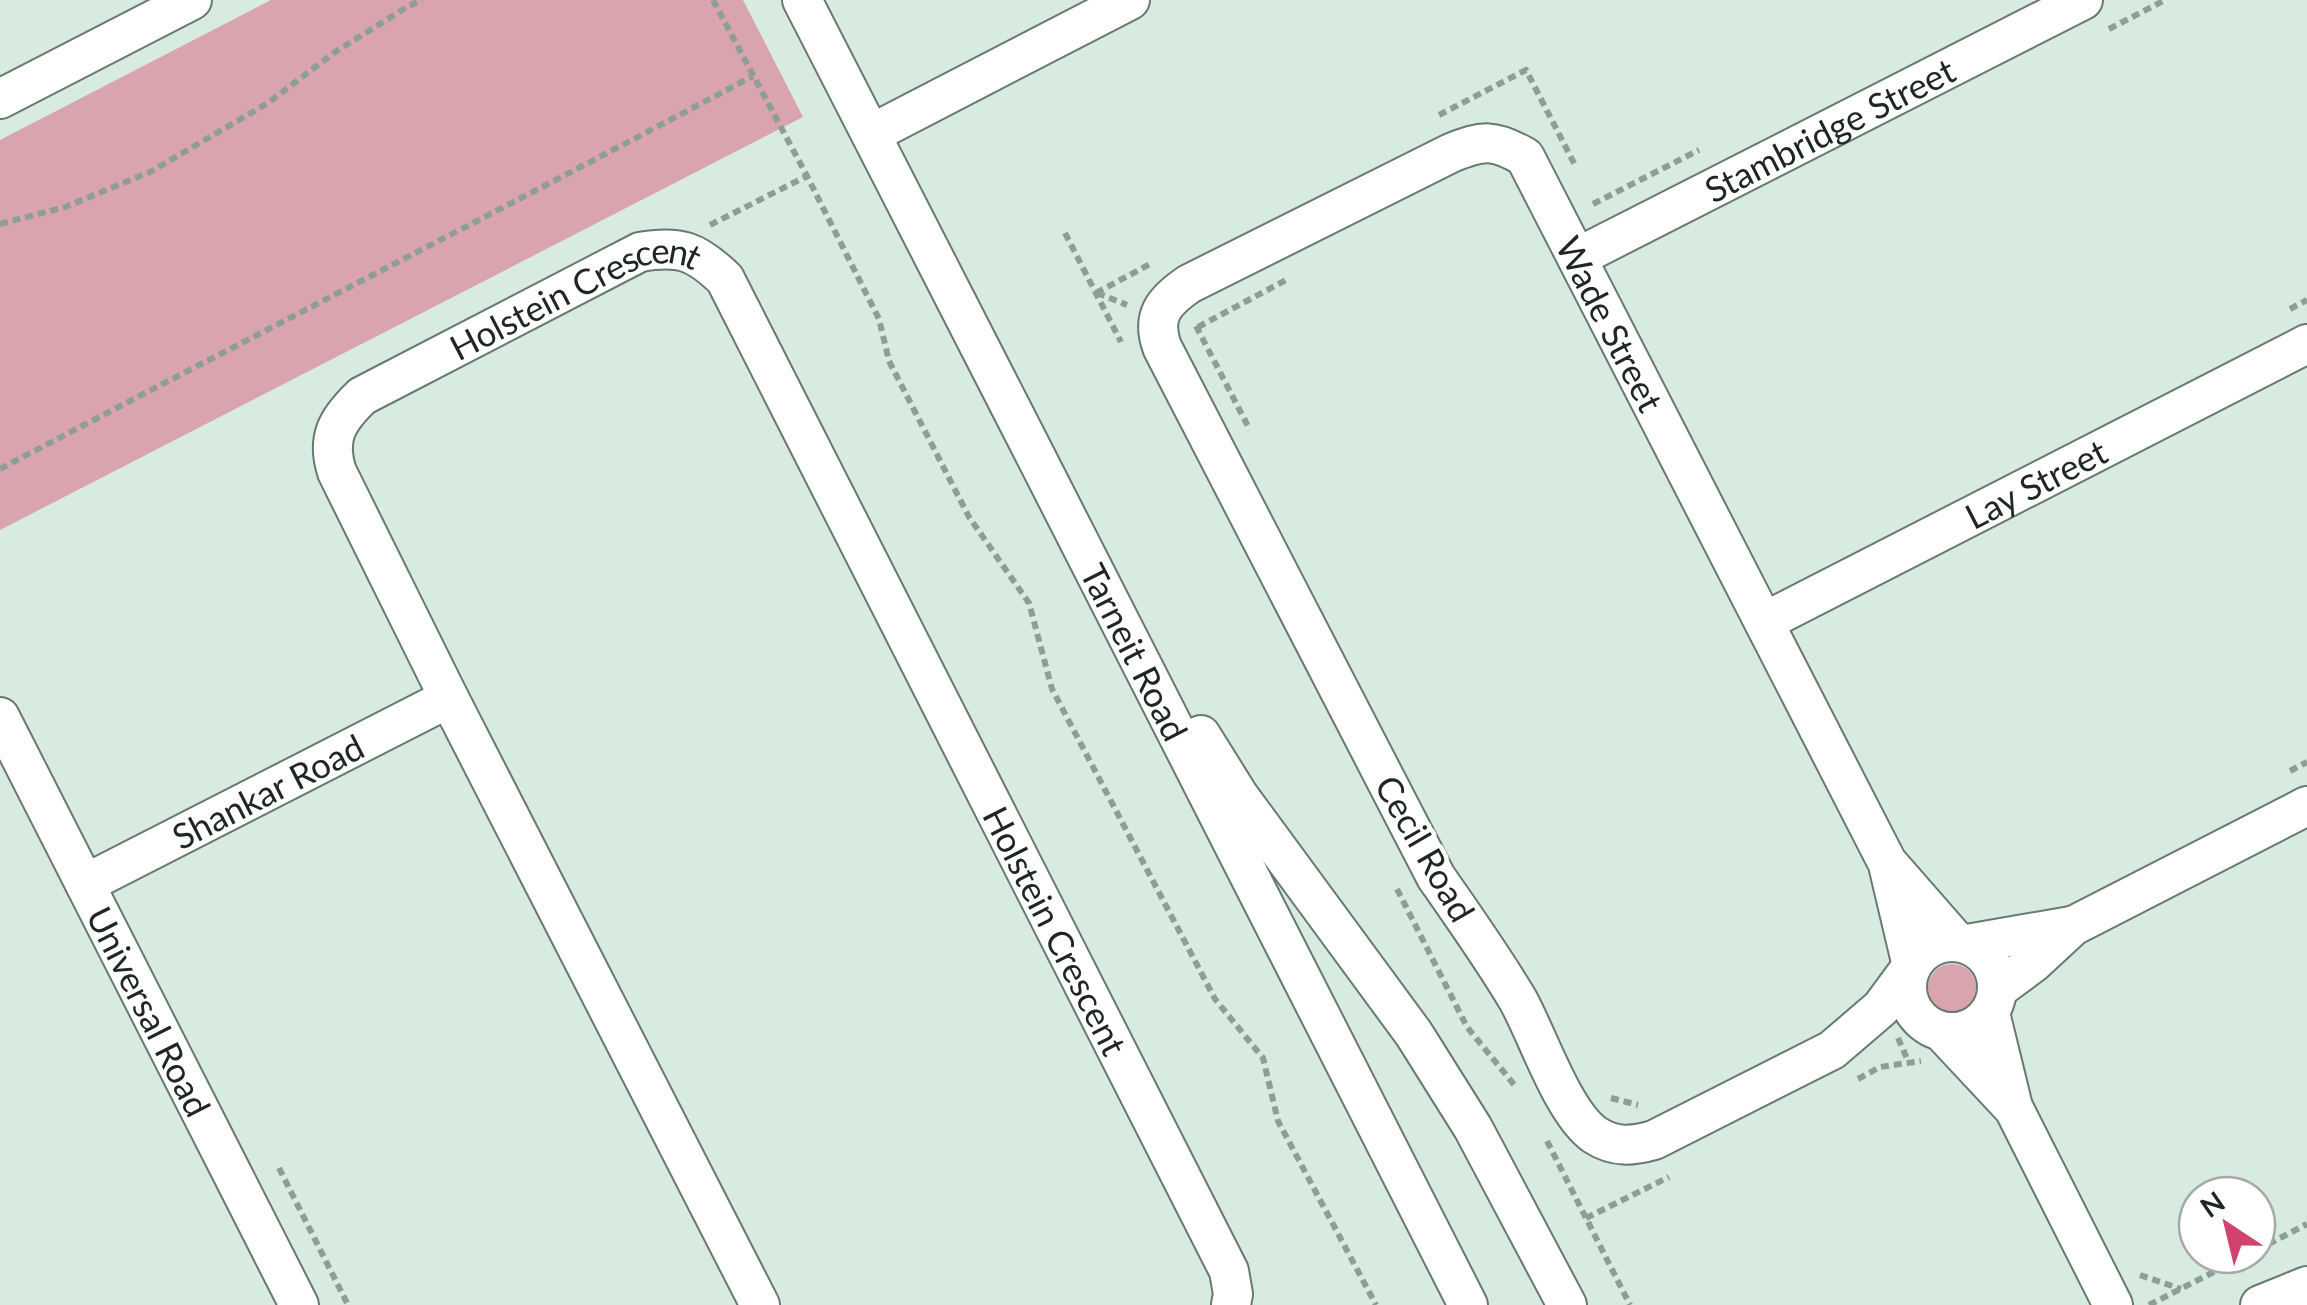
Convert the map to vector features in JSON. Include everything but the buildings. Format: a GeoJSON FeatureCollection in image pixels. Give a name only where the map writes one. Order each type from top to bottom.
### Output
{"type":"FeatureCollection","features":[{"type":"Feature","properties":{"kind":"street"},"geometry":{"type":"LineString","coordinates":[[0,99],[192,0]]}},
{"type":"Feature","properties":{"kind":"street","name":"Tarneit Road"},"geometry":{"type":"LineString","coordinates":[[802,0],[1468,1305]]}},
{"type":"Feature","properties":{"kind":"street"},"geometry":{"type":"LineString","coordinates":[[872,134],[1130,0]]}},
{"type":"Feature","properties":{"kind":"street","name":"Stambridge Street"},"geometry":{"type":"LineString","coordinates":[[1578,257],[2083,0]]}},
{"type":"Feature","properties":{"kind":"street","name":"Wade Street"},"geometry":{"type":"LineString","coordinates":[[1159,318],[1174,294],[1190,284],[1451,153],[1480,142],[1505,145],[1524,156],[1887,862],[1911,968]]}},
{"type":"Feature","properties":{"kind":"street","name":"Holstein Crescent"},"geometry":{"type":"LineString","coordinates":[[760,1305],[449,698],[331,453],[336,430],[362,396],[640,252],[664,248],[689,252],[709,264],[725,279],[734,295],[1229,1271],[1231,1305]]}},
{"type":"Feature","properties":{"kind":"street","name":"Cecil Road"},"geometry":{"type":"LineString","coordinates":[[1159,318],[1157,333],[1162,348],[1436,877],[1519,1002],[1577,1118],[1594,1134],[1620,1146],[1654,1140],[1832,1050],[1881,1008],[1911,968]]}},
{"type":"Feature","properties":{"kind":"street","name":"Lay Street"},"geometry":{"type":"LineString","coordinates":[[1764,622],[2307,344]]}},
{"type":"Feature","properties":{"kind":"street"},"geometry":{"type":"LineString","coordinates":[[983,350],[1072,496],[1192,722],[1239,796],[1424,1050],[1503,1180],[1567,1305]]}},
{"type":"Feature","properties":{"kind":"street","name":"Shankar Road"},"geometry":{"type":"LineString","coordinates":[[85,884],[449,698]]}},
{"type":"Feature","properties":{"kind":"street","name":"Universal Road"},"geometry":{"type":"LineString","coordinates":[[0,717],[299,1305]]}},
{"type":"Feature","properties":{"kind":"street"},"geometry":{"type":"LineString","coordinates":[[1922,1044],[1981,1023],[1994,1001],[2073,926],[2307,806]]}},
{"type":"Feature","properties":{"kind":"street","name":"Wade Street"},"geometry":{"type":"LineString","coordinates":[[1887,862],[1962,943]]}},
{"type":"Feature","properties":{"kind":"street"},"geometry":{"type":"LineString","coordinates":[[2014,1109],[1922,1044],[1908,1000],[1906,985],[1911,968],[1931,946],[1943,942],[1962,943],[2073,926]]}},
{"type":"Feature","properties":{"kind":"street"},"geometry":{"type":"LineString","coordinates":[[1962,943],[1980,950],[1996,974],[1994,1001],[2014,1109],[2113,1305]]}},
{"type":"Feature","properties":{"kind":"street","name":"Cecil Road"},"geometry":{"type":"LineString","coordinates":[[1832,1050],[1922,1044]]}},
{"type":"Feature","properties":{"kind":"street"},"geometry":{"type":"LineString","coordinates":[[2260,1305],[2307,1289]]}},
{"type":"Feature","properties":{"kind":"street"},"geometry":{"type":"LineString","coordinates":[[2288,1305],[2307,1289]]}},
{"type":"Feature","properties":{"kind":"path"},"geometry":{"type":"LineString","coordinates":[[0,224],[65,207],[150,172],[268,103],[335,52],[422,0]]}},
{"type":"Feature","properties":{"kind":"path"},"geometry":{"type":"LineString","coordinates":[[713,0],[879,320],[889,361],[969,517],[1029,603],[1052,689],[1215,999],[1263,1058],[1278,1122],[1376,1305]]}},
{"type":"Feature","properties":{"kind":"path"},"geometry":{"type":"LineString","coordinates":[[1422,124],[1526,70],[1577,170]]}},
{"type":"Feature","properties":{"kind":"path"},"geometry":{"type":"LineString","coordinates":[[0,469],[753,76]]}},
{"type":"Feature","properties":{"kind":"path"},"geometry":{"type":"LineString","coordinates":[[664,248],[807,176]]}},
{"type":"Feature","properties":{"kind":"path"},"geometry":{"type":"LineString","coordinates":[[1096,293],[1164,257]]}},
{"type":"Feature","properties":{"kind":"path"},"geometry":{"type":"LineString","coordinates":[[1198,327],[1301,273]]}},
{"type":"Feature","properties":{"kind":"path"},"geometry":{"type":"LineString","coordinates":[[1845,1085],[1922,1044]]}},
{"type":"Feature","properties":{"kind":"path"},"geometry":{"type":"LineString","coordinates":[[1610,1098],[1637,1106],[1653,1097]]}},
{"type":"Feature","properties":{"kind":"path"},"geometry":{"type":"LineString","coordinates":[[280,1168],[348,1305]]}},
{"type":"Feature","properties":{"kind":"path"},"geometry":{"type":"LineString","coordinates":[[1586,1218],[1672,1175]]}},
{"type":"Feature","properties":{"kind":"path"},"geometry":{"type":"LineString","coordinates":[[2277,1240],[2307,1224]]}},
{"type":"Feature","properties":{"kind":"path"},"geometry":{"type":"LineString","coordinates":[[2149,1305],[2208,1275]]}},
{"type":"Feature","properties":{"kind":"shaded area"},"geometry":{"type":"Polygon","coordinates":[[[271,0],[743,0],[803,117],[0,530],[0,140],[271,0]]]}},
{"type":"Feature","properties":{"kind":"shaded area"},"geometry":{"type":"Polygon","coordinates":[[[1952,964],[1969,971],[1976,988],[1969,1005],[1952,1012],[1935,1005],[1928,988],[1935,971],[1952,964]]]}}]}
